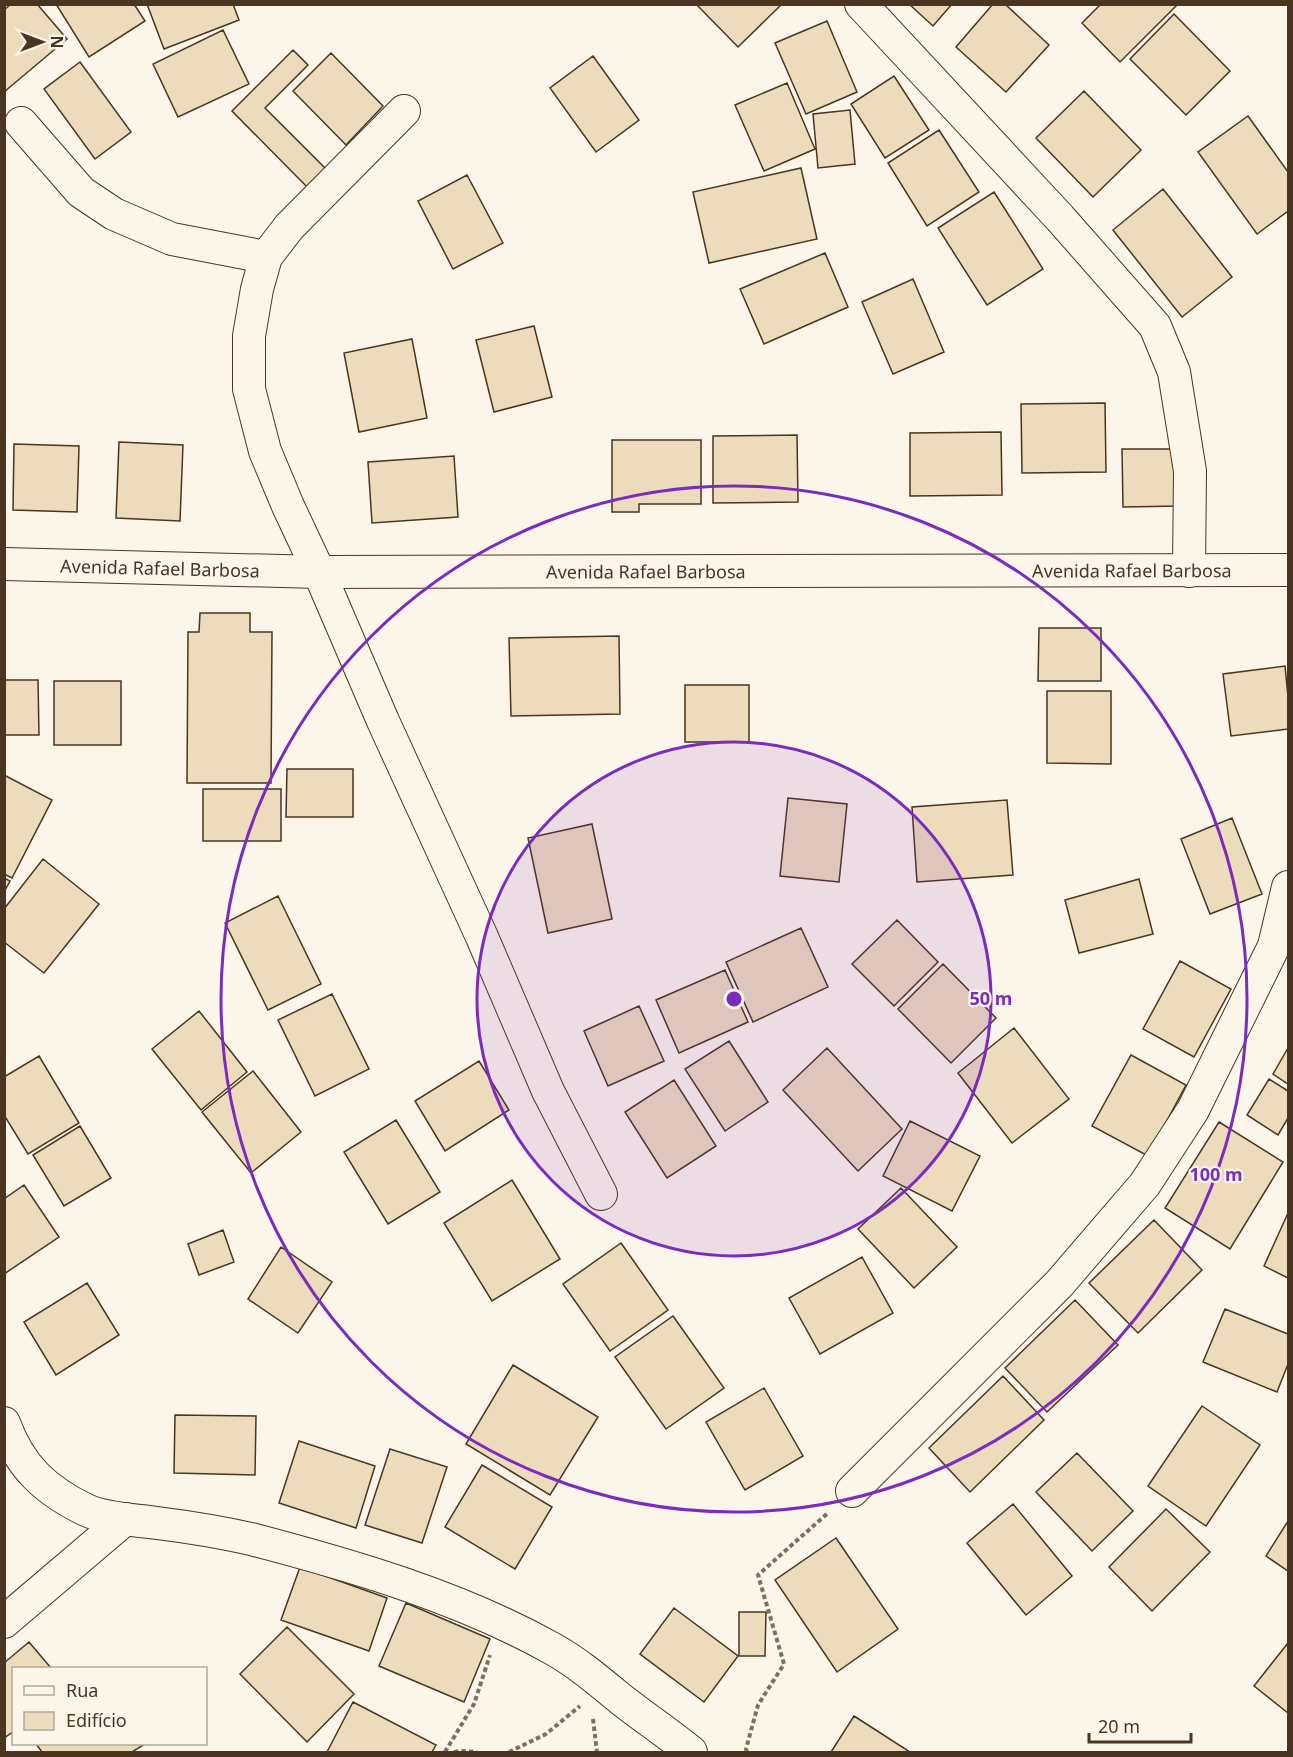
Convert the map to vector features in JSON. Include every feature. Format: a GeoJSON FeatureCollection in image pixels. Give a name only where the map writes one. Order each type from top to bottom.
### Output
{"type":"FeatureCollection","features":[{"type":"Feature","properties":{"kind":"street"},"geometry":{"type":"LineString","coordinates":[[861,4],[1060,219],[1155,326],[1174,372],[1190,471],[1189,571]]}},
{"type":"Feature","properties":{"kind":"street"},"geometry":{"type":"LineString","coordinates":[[404,111],[289,227],[266,256],[257,289],[249,336],[249,389],[265,451],[288,507],[482,937],[548,1091],[602,1194]]}},
{"type":"Feature","properties":{"kind":"street"},"geometry":{"type":"LineString","coordinates":[[21,123],[81,192],[114,214],[172,239],[266,256]]}},
{"type":"Feature","properties":{"kind":"street","name":"Avenida Rafael Barbosa"},"geometry":{"type":"LineString","coordinates":[[4,564],[319,572],[1288,570]]}},
{"type":"Feature","properties":{"kind":"street"},"geometry":{"type":"LineString","coordinates":[[852,1491],[1059,1284],[1145,1184],[1193,1110],[1274,946],[1288,887]]}},
{"type":"Feature","properties":{"kind":"street"},"geometry":{"type":"LineString","coordinates":[[4,1423],[22,1460],[45,1486],[88,1511],[250,1539],[412,1586],[500,1623],[554,1650],[597,1678],[622,1700],[691,1752]]}},
{"type":"Feature","properties":{"kind":"street"},"geometry":{"type":"LineString","coordinates":[[4,1622],[124,1519]]}},
{"type":"Feature","properties":{"kind":"path"},"geometry":{"type":"LineString","coordinates":[[747,1752],[758,1706],[784,1664],[758,1575],[852,1491]]}},
{"type":"Feature","properties":{"kind":"path"},"geometry":{"type":"LineString","coordinates":[[445,1752],[474,1704],[500,1623]]}},
{"type":"Feature","properties":{"kind":"path"},"geometry":{"type":"LineString","coordinates":[[509,1752],[546,1734],[590,1698],[622,1700]]}},
{"type":"Feature","properties":{"kind":"path"},"geometry":{"type":"LineString","coordinates":[[590,1698],[597,1752]]}},
{"type":"Feature","properties":{"kind":"path"},"geometry":{"type":"LineString","coordinates":[[454,1752],[477,1752]]}},
{"type":"Feature","properties":{"kind":"building"},"geometry":{"type":"Polygon","coordinates":[[[11,4],[37,4],[67,39],[4,92],[4,10],[11,4]]]}},
{"type":"Feature","properties":{"kind":"building"},"geometry":{"type":"Polygon","coordinates":[[[56,4],[134,4],[145,21],[89,57],[56,4]]]}},
{"type":"Feature","properties":{"kind":"building"},"geometry":{"type":"Polygon","coordinates":[[[147,4],[233,4],[239,20],[164,49],[147,4]]]}},
{"type":"Feature","properties":{"kind":"building"},"geometry":{"type":"Polygon","coordinates":[[[696,4],[782,4],[738,47],[696,4]]]}},
{"type":"Feature","properties":{"kind":"building"},"geometry":{"type":"Polygon","coordinates":[[[909,4],[952,4],[933,26],[909,4]]]}},
{"type":"Feature","properties":{"kind":"building"},"geometry":{"type":"Polygon","coordinates":[[[993,4],[1005,4],[1049,45],[1006,92],[956,47],[993,4]]]}},
{"type":"Feature","properties":{"kind":"building"},"geometry":{"type":"Polygon","coordinates":[[[1101,4],[1177,5],[1120,62],[1082,23],[1101,4]]]}},
{"type":"Feature","properties":{"kind":"building"},"geometry":{"type":"Polygon","coordinates":[[[1174,14],[1230,71],[1186,115],[1130,59],[1174,14]]]}},
{"type":"Feature","properties":{"kind":"building"},"geometry":{"type":"Polygon","coordinates":[[[827,21],[857,92],[806,114],[775,43],[827,21]]]}},
{"type":"Feature","properties":{"kind":"building"},"geometry":{"type":"Polygon","coordinates":[[[223,30],[249,84],[178,117],[153,64],[223,30]]]}},
{"type":"Feature","properties":{"kind":"building"},"geometry":{"type":"Polygon","coordinates":[[[293,50],[308,65],[265,108],[328,171],[310,190],[232,111],[293,50]]]}},
{"type":"Feature","properties":{"kind":"building"},"geometry":{"type":"Polygon","coordinates":[[[331,53],[383,106],[346,145],[293,91],[331,53]]]}},
{"type":"Feature","properties":{"kind":"building"},"geometry":{"type":"Polygon","coordinates":[[[593,56],[639,120],[596,152],[550,88],[593,56]]]}},
{"type":"Feature","properties":{"kind":"building"},"geometry":{"type":"Polygon","coordinates":[[[80,62],[131,132],[95,159],[44,89],[80,62]]]}},
{"type":"Feature","properties":{"kind":"building"},"geometry":{"type":"Polygon","coordinates":[[[894,76],[929,130],[885,158],[851,104],[894,76]]]}},
{"type":"Feature","properties":{"kind":"building"},"geometry":{"type":"Polygon","coordinates":[[[787,83],[815,149],[764,171],[735,105],[787,83]]]}},
{"type":"Feature","properties":{"kind":"building"},"geometry":{"type":"Polygon","coordinates":[[[1084,91],[1141,150],[1093,197],[1036,138],[1084,91]]]}},
{"type":"Feature","properties":{"kind":"building"},"geometry":{"type":"Polygon","coordinates":[[[850,110],[855,164],[818,168],[813,114],[850,110]]]}},
{"type":"Feature","properties":{"kind":"building"},"geometry":{"type":"Polygon","coordinates":[[[1248,116],[1288,172],[1288,211],[1257,234],[1198,152],[1248,116]]]}},
{"type":"Feature","properties":{"kind":"building"},"geometry":{"type":"Polygon","coordinates":[[[939,130],[979,192],[927,226],[888,163],[939,130]]]}},
{"type":"Feature","properties":{"kind":"building"},"geometry":{"type":"Polygon","coordinates":[[[801,168],[817,239],[709,263],[693,192],[801,168]]]}},
{"type":"Feature","properties":{"kind":"building"},"geometry":{"type":"Polygon","coordinates":[[[467,175],[503,243],[453,269],[418,201],[467,175]]]}},
{"type":"Feature","properties":{"kind":"building"},"geometry":{"type":"Polygon","coordinates":[[[1163,189],[1232,277],[1182,317],[1113,230],[1163,189]]]}},
{"type":"Feature","properties":{"kind":"building"},"geometry":{"type":"Polygon","coordinates":[[[994,192],[1043,269],[987,305],[938,228],[994,192]]]}},
{"type":"Feature","properties":{"kind":"building"},"geometry":{"type":"Polygon","coordinates":[[[825,253],[848,307],[764,344],[740,289],[825,253]]]}},
{"type":"Feature","properties":{"kind":"building"},"geometry":{"type":"Polygon","coordinates":[[[913,279],[944,352],[893,374],[862,302],[913,279]]]}},
{"type":"Feature","properties":{"kind":"building"},"geometry":{"type":"Polygon","coordinates":[[[534,326],[552,397],[494,412],[476,340],[534,326]]]}},
{"type":"Feature","properties":{"kind":"building"},"geometry":{"type":"Polygon","coordinates":[[[412,339],[427,418],[359,432],[344,353],[412,339]]]}},
{"type":"Feature","properties":{"kind":"building"},"geometry":{"type":"Polygon","coordinates":[[[1105,403],[1106,472],[1022,473],[1021,404],[1105,403]]]}},
{"type":"Feature","properties":{"kind":"building"},"geometry":{"type":"Polygon","coordinates":[[[1001,432],[1002,495],[910,496],[910,433],[1001,432]]]}},
{"type":"Feature","properties":{"kind":"building"},"geometry":{"type":"Polygon","coordinates":[[[797,435],[798,502],[713,503],[713,436],[797,435]]]}},
{"type":"Feature","properties":{"kind":"building"},"geometry":{"type":"Polygon","coordinates":[[[612,440],[701,440],[701,504],[639,504],[639,512],[612,512],[612,440]]]}},
{"type":"Feature","properties":{"kind":"building"},"geometry":{"type":"Polygon","coordinates":[[[119,442],[183,445],[180,521],[116,518],[119,442]]]}},
{"type":"Feature","properties":{"kind":"building"},"geometry":{"type":"Polygon","coordinates":[[[14,444],[79,446],[77,512],[13,510],[14,444]]]}},
{"type":"Feature","properties":{"kind":"building"},"geometry":{"type":"Polygon","coordinates":[[[1122,449],[1178,449],[1180,506],[1123,507],[1122,449]]]}},
{"type":"Feature","properties":{"kind":"building"},"geometry":{"type":"Polygon","coordinates":[[[454,456],[458,517],[372,523],[368,462],[454,456]]]}},
{"type":"Feature","properties":{"kind":"building"},"geometry":{"type":"Polygon","coordinates":[[[200,613],[250,613],[250,632],[272,632],[271,783],[187,783],[188,632],[199,632],[200,613]]]}},
{"type":"Feature","properties":{"kind":"building"},"geometry":{"type":"Polygon","coordinates":[[[1039,628],[1101,628],[1101,681],[1038,681],[1039,628]]]}},
{"type":"Feature","properties":{"kind":"building"},"geometry":{"type":"Polygon","coordinates":[[[619,636],[620,714],[511,716],[509,638],[619,636]]]}},
{"type":"Feature","properties":{"kind":"building"},"geometry":{"type":"Polygon","coordinates":[[[1285,666],[1288,729],[1231,736],[1223,674],[1285,666]]]}},
{"type":"Feature","properties":{"kind":"building"},"geometry":{"type":"Polygon","coordinates":[[[4,680],[38,680],[39,735],[4,735],[4,680]]]}},
{"type":"Feature","properties":{"kind":"building"},"geometry":{"type":"Polygon","coordinates":[[[54,681],[121,681],[121,745],[54,745],[54,681]]]}},
{"type":"Feature","properties":{"kind":"building"},"geometry":{"type":"Polygon","coordinates":[[[685,685],[749,685],[749,742],[685,742],[685,685]]]}},
{"type":"Feature","properties":{"kind":"building"},"geometry":{"type":"Polygon","coordinates":[[[1047,691],[1111,691],[1111,764],[1047,763],[1047,691]]]}},
{"type":"Feature","properties":{"kind":"building"},"geometry":{"type":"Polygon","coordinates":[[[287,769],[353,769],[353,817],[286,817],[287,769]]]}},
{"type":"Feature","properties":{"kind":"building"},"geometry":{"type":"Polygon","coordinates":[[[4,775],[52,800],[12,878],[4,874],[4,775]]]}},
{"type":"Feature","properties":{"kind":"building"},"geometry":{"type":"Polygon","coordinates":[[[203,789],[281,789],[281,841],[203,841],[203,789]]]}},
{"type":"Feature","properties":{"kind":"building"},"geometry":{"type":"Polygon","coordinates":[[[788,798],[847,804],[839,882],[780,876],[788,798]]]}},
{"type":"Feature","properties":{"kind":"building"},"geometry":{"type":"Polygon","coordinates":[[[1007,800],[1013,875],[917,882],[912,807],[1007,800]]]}},
{"type":"Feature","properties":{"kind":"building"},"geometry":{"type":"Polygon","coordinates":[[[1232,818],[1262,894],[1210,914],[1181,839],[1232,818]]]}},
{"type":"Feature","properties":{"kind":"building"},"geometry":{"type":"Polygon","coordinates":[[[592,824],[612,919],[548,933],[528,838],[592,824]]]}},
{"type":"Feature","properties":{"kind":"building"},"geometry":{"type":"Polygon","coordinates":[[[43,859],[99,904],[44,973],[4,942],[4,909],[43,859]]]}},
{"type":"Feature","properties":{"kind":"building"},"geometry":{"type":"Polygon","coordinates":[[[4,878],[10,881],[4,892],[4,878]]]}},
{"type":"Feature","properties":{"kind":"building"},"geometry":{"type":"Polygon","coordinates":[[[1139,879],[1153,934],[1079,953],[1065,900],[1139,879]]]}},
{"type":"Feature","properties":{"kind":"building"},"geometry":{"type":"Polygon","coordinates":[[[278,896],[321,984],[268,1010],[225,923],[278,896]]]}},
{"type":"Feature","properties":{"kind":"building"},"geometry":{"type":"Polygon","coordinates":[[[897,920],[938,962],[894,1006],[852,964],[897,920]]]}},
{"type":"Feature","properties":{"kind":"building"},"geometry":{"type":"Polygon","coordinates":[[[801,928],[828,987],[753,1022],[726,962],[801,928]]]}},
{"type":"Feature","properties":{"kind":"building"},"geometry":{"type":"Polygon","coordinates":[[[1180,961],[1231,989],[1194,1057],[1143,1029],[1180,961]]]}},
{"type":"Feature","properties":{"kind":"building"},"geometry":{"type":"Polygon","coordinates":[[[943,964],[996,1018],[951,1063],[898,1009],[943,964]]]}},
{"type":"Feature","properties":{"kind":"building"},"geometry":{"type":"Polygon","coordinates":[[[725,970],[748,1022],[679,1053],[656,1000],[725,970]]]}},
{"type":"Feature","properties":{"kind":"building"},"geometry":{"type":"Polygon","coordinates":[[[332,994],[369,1069],[315,1096],[278,1020],[332,994]]]}},
{"type":"Feature","properties":{"kind":"building"},"geometry":{"type":"Polygon","coordinates":[[[639,1006],[664,1061],[608,1086],[584,1031],[639,1006]]]}},
{"type":"Feature","properties":{"kind":"building"},"geometry":{"type":"Polygon","coordinates":[[[199,1011],[247,1072],[201,1110],[152,1049],[199,1011]]]}},
{"type":"Feature","properties":{"kind":"building"},"geometry":{"type":"Polygon","coordinates":[[[1014,1028],[1069,1099],[1012,1143],[958,1073],[1014,1028]]]}},
{"type":"Feature","properties":{"kind":"building"},"geometry":{"type":"Polygon","coordinates":[[[729,1041],[768,1102],[725,1131],[685,1069],[729,1041]]]}},
{"type":"Feature","properties":{"kind":"building"},"geometry":{"type":"Polygon","coordinates":[[[827,1048],[902,1129],[858,1171],[783,1090],[827,1048]]]}},
{"type":"Feature","properties":{"kind":"building"},"geometry":{"type":"Polygon","coordinates":[[[1288,1048],[1288,1084],[1273,1074],[1288,1048]]]}},
{"type":"Feature","properties":{"kind":"building"},"geometry":{"type":"Polygon","coordinates":[[[1131,1055],[1186,1085],[1148,1156],[1092,1126],[1131,1055]]]}},
{"type":"Feature","properties":{"kind":"building"},"geometry":{"type":"Polygon","coordinates":[[[39,1056],[79,1123],[28,1154],[4,1115],[4,1077],[39,1056]]]}},
{"type":"Feature","properties":{"kind":"building"},"geometry":{"type":"Polygon","coordinates":[[[479,1061],[509,1110],[445,1151],[415,1101],[479,1061]]]}},
{"type":"Feature","properties":{"kind":"building"},"geometry":{"type":"Polygon","coordinates":[[[253,1071],[301,1132],[251,1173],[202,1112],[253,1071]]]}},
{"type":"Feature","properties":{"kind":"building"},"geometry":{"type":"Polygon","coordinates":[[[1269,1079],[1288,1091],[1288,1118],[1278,1135],[1247,1115],[1269,1079]]]}},
{"type":"Feature","properties":{"kind":"building"},"geometry":{"type":"Polygon","coordinates":[[[674,1080],[716,1146],[667,1178],[625,1112],[674,1080]]]}},
{"type":"Feature","properties":{"kind":"building"},"geometry":{"type":"Polygon","coordinates":[[[396,1120],[440,1192],[388,1224],[344,1152],[396,1120]]]}},
{"type":"Feature","properties":{"kind":"building"},"geometry":{"type":"Polygon","coordinates":[[[910,1121],[980,1156],[952,1211],[883,1176],[910,1121]]]}},
{"type":"Feature","properties":{"kind":"building"},"geometry":{"type":"Polygon","coordinates":[[[1219,1122],[1283,1162],[1230,1249],[1165,1208],[1219,1122]]]}},
{"type":"Feature","properties":{"kind":"building"},"geometry":{"type":"Polygon","coordinates":[[[80,1126],[111,1178],[64,1206],[33,1155],[80,1126]]]}},
{"type":"Feature","properties":{"kind":"building"},"geometry":{"type":"Polygon","coordinates":[[[512,1180],[560,1259],[492,1301],[444,1223],[512,1180]]]}},
{"type":"Feature","properties":{"kind":"building"},"geometry":{"type":"Polygon","coordinates":[[[24,1185],[59,1237],[4,1274],[4,1199],[24,1185]]]}},
{"type":"Feature","properties":{"kind":"building"},"geometry":{"type":"Polygon","coordinates":[[[901,1188],[957,1247],[914,1288],[858,1229],[901,1188]]]}},
{"type":"Feature","properties":{"kind":"building"},"geometry":{"type":"Polygon","coordinates":[[[1288,1213],[1288,1278],[1264,1266],[1288,1213]]]}},
{"type":"Feature","properties":{"kind":"building"},"geometry":{"type":"Polygon","coordinates":[[[1154,1220],[1202,1270],[1138,1333],[1089,1283],[1154,1220]]]}},
{"type":"Feature","properties":{"kind":"building"},"geometry":{"type":"Polygon","coordinates":[[[223,1230],[234,1262],[199,1275],[188,1244],[223,1230]]]}},
{"type":"Feature","properties":{"kind":"building"},"geometry":{"type":"Polygon","coordinates":[[[621,1243],[668,1310],[610,1351],[563,1284],[621,1243]]]}},
{"type":"Feature","properties":{"kind":"building"},"geometry":{"type":"Polygon","coordinates":[[[281,1247],[332,1282],[298,1333],[248,1299],[281,1247]]]}},
{"type":"Feature","properties":{"kind":"building"},"geometry":{"type":"Polygon","coordinates":[[[862,1257],[893,1313],[820,1354],[789,1298],[862,1257]]]}},
{"type":"Feature","properties":{"kind":"building"},"geometry":{"type":"Polygon","coordinates":[[[87,1283],[119,1335],[56,1375],[24,1322],[87,1283]]]}},
{"type":"Feature","properties":{"kind":"building"},"geometry":{"type":"Polygon","coordinates":[[[1075,1300],[1118,1345],[1047,1412],[1005,1368],[1075,1300]]]}},
{"type":"Feature","properties":{"kind":"building"},"geometry":{"type":"Polygon","coordinates":[[[1225,1309],[1288,1334],[1288,1364],[1277,1392],[1203,1362],[1225,1309]]]}},
{"type":"Feature","properties":{"kind":"building"},"geometry":{"type":"Polygon","coordinates":[[[673,1316],[724,1388],[666,1429],[615,1357],[673,1316]]]}},
{"type":"Feature","properties":{"kind":"building"},"geometry":{"type":"Polygon","coordinates":[[[513,1365],[598,1417],[550,1495],[466,1444],[513,1365]]]}},
{"type":"Feature","properties":{"kind":"building"},"geometry":{"type":"Polygon","coordinates":[[[1003,1376],[1044,1420],[970,1492],[929,1448],[1003,1376]]]}},
{"type":"Feature","properties":{"kind":"building"},"geometry":{"type":"Polygon","coordinates":[[[764,1388],[803,1456],[745,1490],[706,1422],[764,1388]]]}},
{"type":"Feature","properties":{"kind":"building"},"geometry":{"type":"Polygon","coordinates":[[[1202,1406],[1260,1445],[1206,1526],[1148,1486],[1202,1406]]]}},
{"type":"Feature","properties":{"kind":"building"},"geometry":{"type":"Polygon","coordinates":[[[175,1415],[256,1416],[255,1475],[174,1473],[175,1415]]]}},
{"type":"Feature","properties":{"kind":"building"},"geometry":{"type":"Polygon","coordinates":[[[299,1441],[375,1466],[356,1528],[279,1503],[299,1441]]]}},
{"type":"Feature","properties":{"kind":"building"},"geometry":{"type":"Polygon","coordinates":[[[390,1449],[447,1467],[422,1543],[365,1525],[390,1449]]]}},
{"type":"Feature","properties":{"kind":"building"},"geometry":{"type":"Polygon","coordinates":[[[1077,1453],[1133,1511],[1092,1551],[1036,1492],[1077,1453]]]}},
{"type":"Feature","properties":{"kind":"building"},"geometry":{"type":"Polygon","coordinates":[[[482,1465],[552,1507],[515,1569],[445,1527],[482,1465]]]}},
{"type":"Feature","properties":{"kind":"building"},"geometry":{"type":"Polygon","coordinates":[[[1013,1504],[1072,1576],[1026,1615],[967,1543],[1013,1504]]]}},
{"type":"Feature","properties":{"kind":"building"},"geometry":{"type":"Polygon","coordinates":[[[1166,1509],[1210,1552],[1152,1611],[1109,1567],[1166,1509]]]}},
{"type":"Feature","properties":{"kind":"building"},"geometry":{"type":"Polygon","coordinates":[[[1288,1521],[1288,1571],[1266,1556],[1288,1521]]]}},
{"type":"Feature","properties":{"kind":"building"},"geometry":{"type":"Polygon","coordinates":[[[836,1538],[898,1629],[837,1672],[775,1580],[836,1538]]]}},
{"type":"Feature","properties":{"kind":"building"},"geometry":{"type":"Polygon","coordinates":[[[300,1567],[387,1598],[369,1651],[281,1620],[300,1567]]]}},
{"type":"Feature","properties":{"kind":"building"},"geometry":{"type":"Polygon","coordinates":[[[406,1603],[490,1639],[464,1702],[379,1666],[406,1603]]]}},
{"type":"Feature","properties":{"kind":"building"},"geometry":{"type":"Polygon","coordinates":[[[674,1608],[738,1656],[704,1702],[640,1654],[674,1608]]]}},
{"type":"Feature","properties":{"kind":"building"},"geometry":{"type":"Polygon","coordinates":[[[739,1612],[766,1612],[765,1656],[739,1656],[739,1612]]]}},
{"type":"Feature","properties":{"kind":"building"},"geometry":{"type":"Polygon","coordinates":[[[287,1627],[354,1694],[307,1742],[240,1674],[287,1627]]]}},
{"type":"Feature","properties":{"kind":"building"},"geometry":{"type":"Polygon","coordinates":[[[29,1642],[50,1667],[12,1667],[12,1732],[4,1738],[4,1663],[29,1642]]]}},
{"type":"Feature","properties":{"kind":"building"},"geometry":{"type":"Polygon","coordinates":[[[1288,1643],[1288,1713],[1254,1686],[1288,1643]]]}},
{"type":"Feature","properties":{"kind":"building"},"geometry":{"type":"Polygon","coordinates":[[[353,1702],[436,1745],[432,1752],[327,1752],[353,1702]]]}},
{"type":"Feature","properties":{"kind":"building"},"geometry":{"type":"Polygon","coordinates":[[[854,1716],[910,1752],[831,1752],[854,1716]]]}},
{"type":"Feature","properties":{"kind":"building"},"geometry":{"type":"Polygon","coordinates":[[[37,1745],[143,1745],[132,1752],[42,1752],[37,1745]]]}}]}
